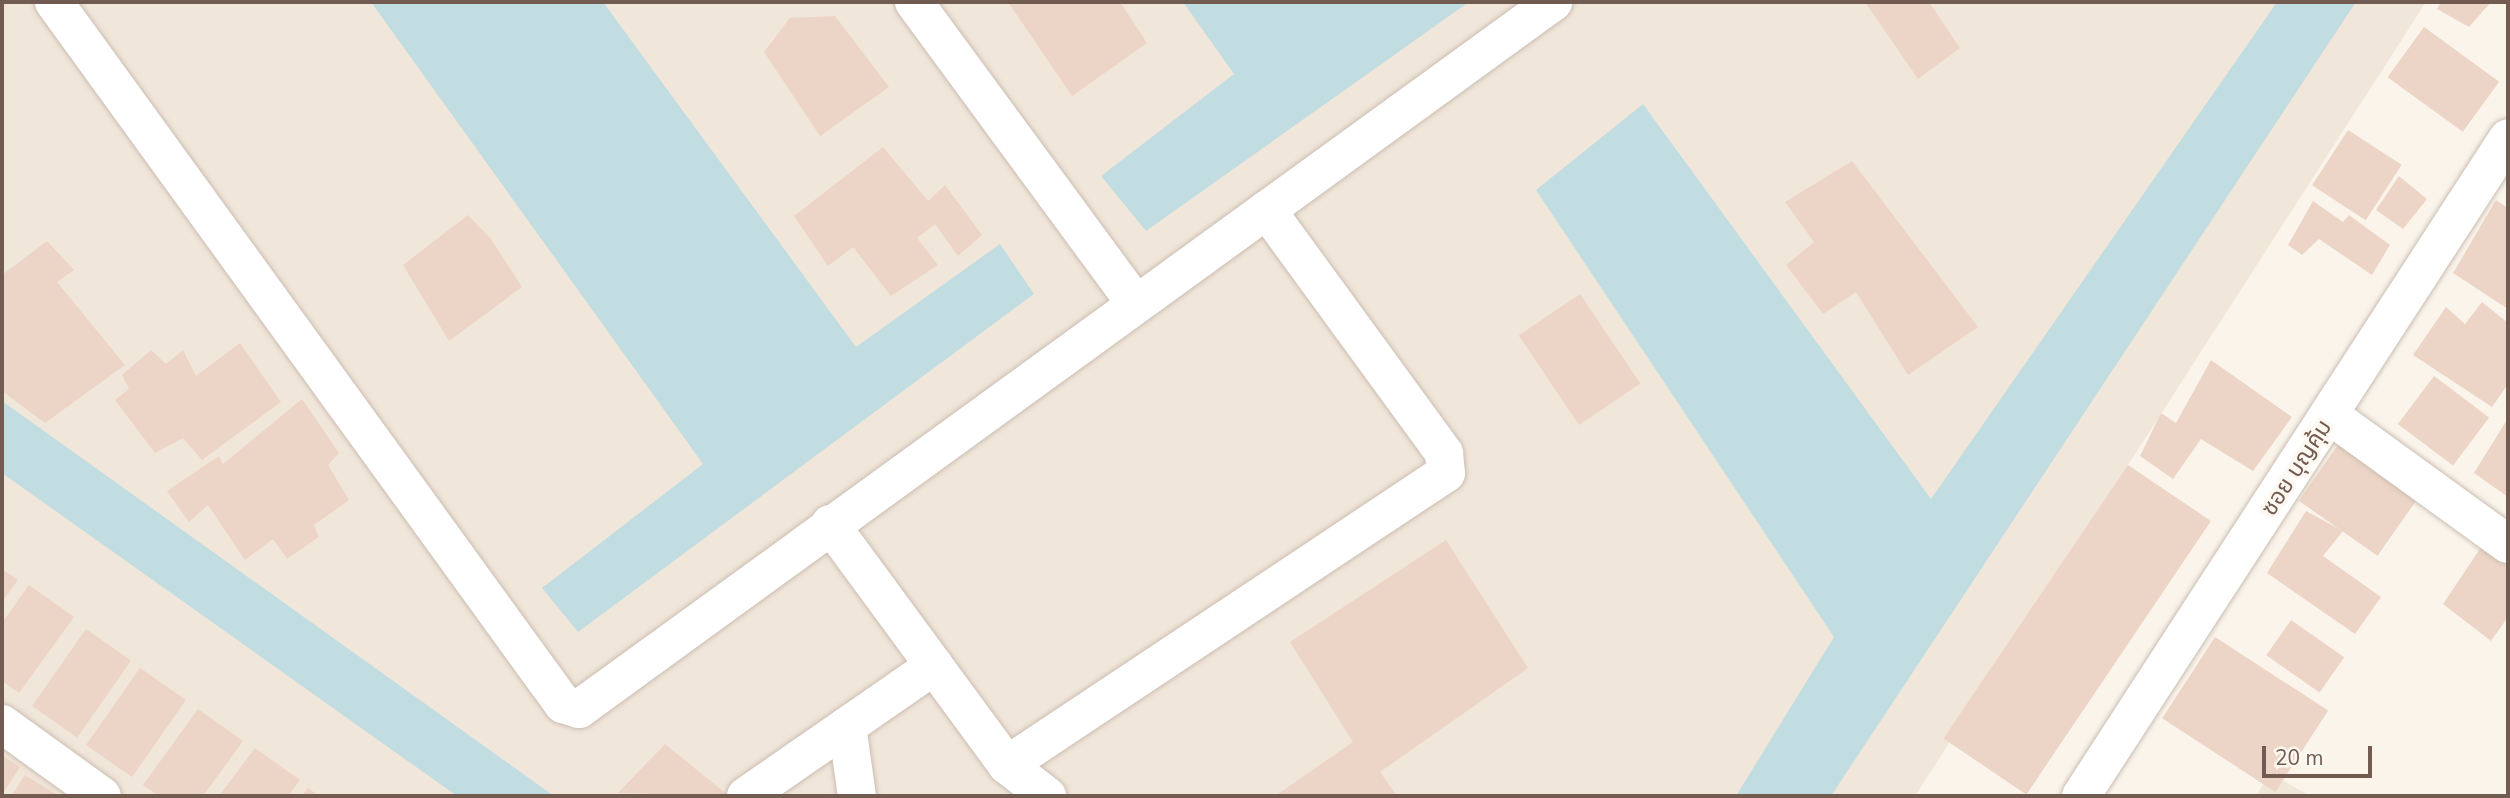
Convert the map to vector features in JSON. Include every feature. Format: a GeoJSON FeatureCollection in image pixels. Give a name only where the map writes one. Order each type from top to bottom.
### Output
{"type":"FeatureCollection","features":[{"type":"Feature","properties":{"kind":"street"},"geometry":{"type":"LineString","coordinates":[[54,2],[569,708],[586,706],[830,524],[1553,2]]}},
{"type":"Feature","properties":{"kind":"street"},"geometry":{"type":"LineString","coordinates":[[914,2],[1135,303]]}},
{"type":"Feature","properties":{"kind":"street","name":"ซอย บุญคุ้ม"},"geometry":{"type":"LineString","coordinates":[[2081,796],[2331,416],[2508,138]]}},
{"type":"Feature","properties":{"kind":"street"},"geometry":{"type":"LineString","coordinates":[[1007,765],[1446,473],[1444,453],[1267,210]]}},
{"type":"Feature","properties":{"kind":"street"},"geometry":{"type":"LineString","coordinates":[[2331,416],[2508,544]]}},
{"type":"Feature","properties":{"kind":"street"},"geometry":{"type":"LineString","coordinates":[[830,524],[1007,765],[1047,796]]}},
{"type":"Feature","properties":{"kind":"street"},"geometry":{"type":"LineString","coordinates":[[746,796],[934,666]]}},
{"type":"Feature","properties":{"kind":"street"},"geometry":{"type":"LineString","coordinates":[[2,723],[102,796]]}},
{"type":"Feature","properties":{"kind":"street"},"geometry":{"type":"LineString","coordinates":[[846,726],[858,796]]}},
{"type":"Feature","properties":{"kind":"shaded area"},"geometry":{"type":"Polygon","coordinates":[[[2,2],[2426,2],[1915,796],[2,796],[2,2]]]}},
{"type":"Feature","properties":{"kind":"shaded area"},"geometry":{"type":"Polygon","coordinates":[[[2270,773],[2310,796],[2256,796],[2270,773]]]}},
{"type":"Feature","properties":{"kind":"water"},"geometry":{"type":"Polygon","coordinates":[[[371,2],[603,2],[856,347],[1000,244],[1034,294],[578,632],[542,588],[703,464],[371,2]]]}},
{"type":"Feature","properties":{"kind":"water"},"geometry":{"type":"Polygon","coordinates":[[[1183,2],[1469,2],[1146,231],[1101,176],[1234,74],[1183,2]]]}},
{"type":"Feature","properties":{"kind":"water"},"geometry":{"type":"Polygon","coordinates":[[[2277,2],[2356,2],[1831,796],[1736,796],[1834,637],[1536,190],[1643,104],[1931,499],[2277,2]]]}},
{"type":"Feature","properties":{"kind":"water"},"geometry":{"type":"Polygon","coordinates":[[[2,401],[554,796],[457,796],[2,473],[2,401]]]}},
{"type":"Feature","properties":{"kind":"building"},"geometry":{"type":"Polygon","coordinates":[[[1008,2],[1120,2],[1147,43],[1072,96],[1008,2]]]}},
{"type":"Feature","properties":{"kind":"building"},"geometry":{"type":"Polygon","coordinates":[[[1865,2],[1929,2],[1960,48],[1918,79],[1865,2]]]}},
{"type":"Feature","properties":{"kind":"building"},"geometry":{"type":"Polygon","coordinates":[[[2441,2],[2491,2],[2469,27],[2437,9],[2441,2]]]}},
{"type":"Feature","properties":{"kind":"building"},"geometry":{"type":"Polygon","coordinates":[[[835,16],[889,87],[820,136],[764,52],[790,18],[835,16]]]}},
{"type":"Feature","properties":{"kind":"building"},"geometry":{"type":"Polygon","coordinates":[[[2424,27],[2499,82],[2463,132],[2388,77],[2424,27]]]}},
{"type":"Feature","properties":{"kind":"building"},"geometry":{"type":"Polygon","coordinates":[[[2348,130],[2402,165],[2366,220],[2312,185],[2348,130]]]}},
{"type":"Feature","properties":{"kind":"building"},"geometry":{"type":"Polygon","coordinates":[[[883,147],[928,201],[945,185],[982,235],[958,256],[935,224],[917,238],[938,265],[891,296],[853,247],[828,266],[794,216],[883,147]]]}},
{"type":"Feature","properties":{"kind":"building"},"geometry":{"type":"Polygon","coordinates":[[[1852,161],[1978,327],[1908,375],[1856,292],[1823,314],[1786,265],[1814,242],[1785,202],[1852,161]]]}},
{"type":"Feature","properties":{"kind":"building"},"geometry":{"type":"Polygon","coordinates":[[[2399,176],[2427,199],[2403,229],[2376,210],[2399,176]]]}},
{"type":"Feature","properties":{"kind":"building"},"geometry":{"type":"Polygon","coordinates":[[[2496,200],[2508,208],[2508,309],[2453,273],[2496,200]]]}},
{"type":"Feature","properties":{"kind":"building"},"geometry":{"type":"Polygon","coordinates":[[[2313,201],[2343,222],[2349,215],[2390,245],[2372,275],[2319,239],[2302,255],[2288,245],[2313,201]]]}},
{"type":"Feature","properties":{"kind":"building"},"geometry":{"type":"Polygon","coordinates":[[[468,215],[491,239],[522,287],[449,341],[403,265],[468,215]]]}},
{"type":"Feature","properties":{"kind":"building"},"geometry":{"type":"Polygon","coordinates":[[[47,241],[74,270],[57,282],[125,365],[45,423],[2,391],[2,275],[47,241]]]}},
{"type":"Feature","properties":{"kind":"building"},"geometry":{"type":"Polygon","coordinates":[[[1580,294],[1640,384],[1579,425],[1519,335],[1580,294]]]}},
{"type":"Feature","properties":{"kind":"building"},"geometry":{"type":"Polygon","coordinates":[[[2482,302],[2508,323],[2508,384],[2492,407],[2413,355],[2446,307],[2465,324],[2482,302]]]}},
{"type":"Feature","properties":{"kind":"building"},"geometry":{"type":"Polygon","coordinates":[[[240,343],[281,402],[202,460],[183,438],[155,453],[115,400],[129,389],[122,375],[151,350],[166,364],[183,350],[196,376],[240,343]]]}},
{"type":"Feature","properties":{"kind":"building"},"geometry":{"type":"Polygon","coordinates":[[[2211,360],[2292,417],[2253,471],[2201,439],[2173,479],[2140,456],[2161,413],[2176,423],[2211,360]]]}},
{"type":"Feature","properties":{"kind":"building"},"geometry":{"type":"Polygon","coordinates":[[[2434,376],[2489,418],[2453,465],[2398,424],[2434,376]]]}},
{"type":"Feature","properties":{"kind":"building"},"geometry":{"type":"Polygon","coordinates":[[[302,399],[339,453],[328,465],[349,500],[314,525],[319,537],[287,559],[273,539],[245,560],[208,505],[189,522],[167,491],[219,456],[223,464],[302,399]]]}},
{"type":"Feature","properties":{"kind":"building"},"geometry":{"type":"Polygon","coordinates":[[[2508,418],[2508,497],[2474,473],[2508,418]]]}},
{"type":"Feature","properties":{"kind":"building"},"geometry":{"type":"Polygon","coordinates":[[[2347,432],[2426,487],[2377,556],[2299,501],[2347,432]]]}},
{"type":"Feature","properties":{"kind":"building"},"geometry":{"type":"Polygon","coordinates":[[[2128,465],[2211,521],[2026,795],[1943,739],[2128,465]]]}},
{"type":"Feature","properties":{"kind":"building"},"geometry":{"type":"Polygon","coordinates":[[[2306,511],[2343,531],[2323,556],[2381,597],[2355,634],[2267,573],[2306,511]]]}},
{"type":"Feature","properties":{"kind":"building"},"geometry":{"type":"Polygon","coordinates":[[[2488,537],[2508,554],[2508,617],[2491,641],[2443,604],[2488,537]]]}},
{"type":"Feature","properties":{"kind":"building"},"geometry":{"type":"Polygon","coordinates":[[[1446,540],[1528,668],[1380,772],[1397,796],[1275,796],[1353,742],[1290,642],[1446,540]]]}},
{"type":"Feature","properties":{"kind":"building"},"geometry":{"type":"Polygon","coordinates":[[[2,569],[18,580],[2,602],[2,569]]]}},
{"type":"Feature","properties":{"kind":"building"},"geometry":{"type":"Polygon","coordinates":[[[29,585],[74,617],[19,693],[2,681],[2,623],[29,585]]]}},
{"type":"Feature","properties":{"kind":"building"},"geometry":{"type":"Polygon","coordinates":[[[2291,620],[2344,657],[2320,693],[2266,655],[2291,620]]]}},
{"type":"Feature","properties":{"kind":"building"},"geometry":{"type":"Polygon","coordinates":[[[86,629],[131,661],[77,738],[32,706],[86,629]]]}},
{"type":"Feature","properties":{"kind":"building"},"geometry":{"type":"Polygon","coordinates":[[[2215,637],[2328,711],[2275,792],[2162,718],[2215,637]]]}},
{"type":"Feature","properties":{"kind":"building"},"geometry":{"type":"Polygon","coordinates":[[[140,668],[186,700],[132,777],[86,745],[140,668]]]}},
{"type":"Feature","properties":{"kind":"building"},"geometry":{"type":"Polygon","coordinates":[[[198,709],[243,741],[203,796],[159,796],[143,785],[198,709]]]}},
{"type":"Feature","properties":{"kind":"building"},"geometry":{"type":"Polygon","coordinates":[[[665,744],[729,796],[618,793],[665,744]]]}},
{"type":"Feature","properties":{"kind":"building"},"geometry":{"type":"Polygon","coordinates":[[[255,748],[300,780],[288,796],[219,796],[255,748]]]}},
{"type":"Feature","properties":{"kind":"building"},"geometry":{"type":"Polygon","coordinates":[[[2,755],[20,767],[2,795],[2,755]]]}},
{"type":"Feature","properties":{"kind":"building"},"geometry":{"type":"Polygon","coordinates":[[[25,775],[59,796],[11,796],[25,775]]]}},
{"type":"Feature","properties":{"kind":"building"},"geometry":{"type":"Polygon","coordinates":[[[308,788],[319,796],[302,796],[308,788]]]}}]}
